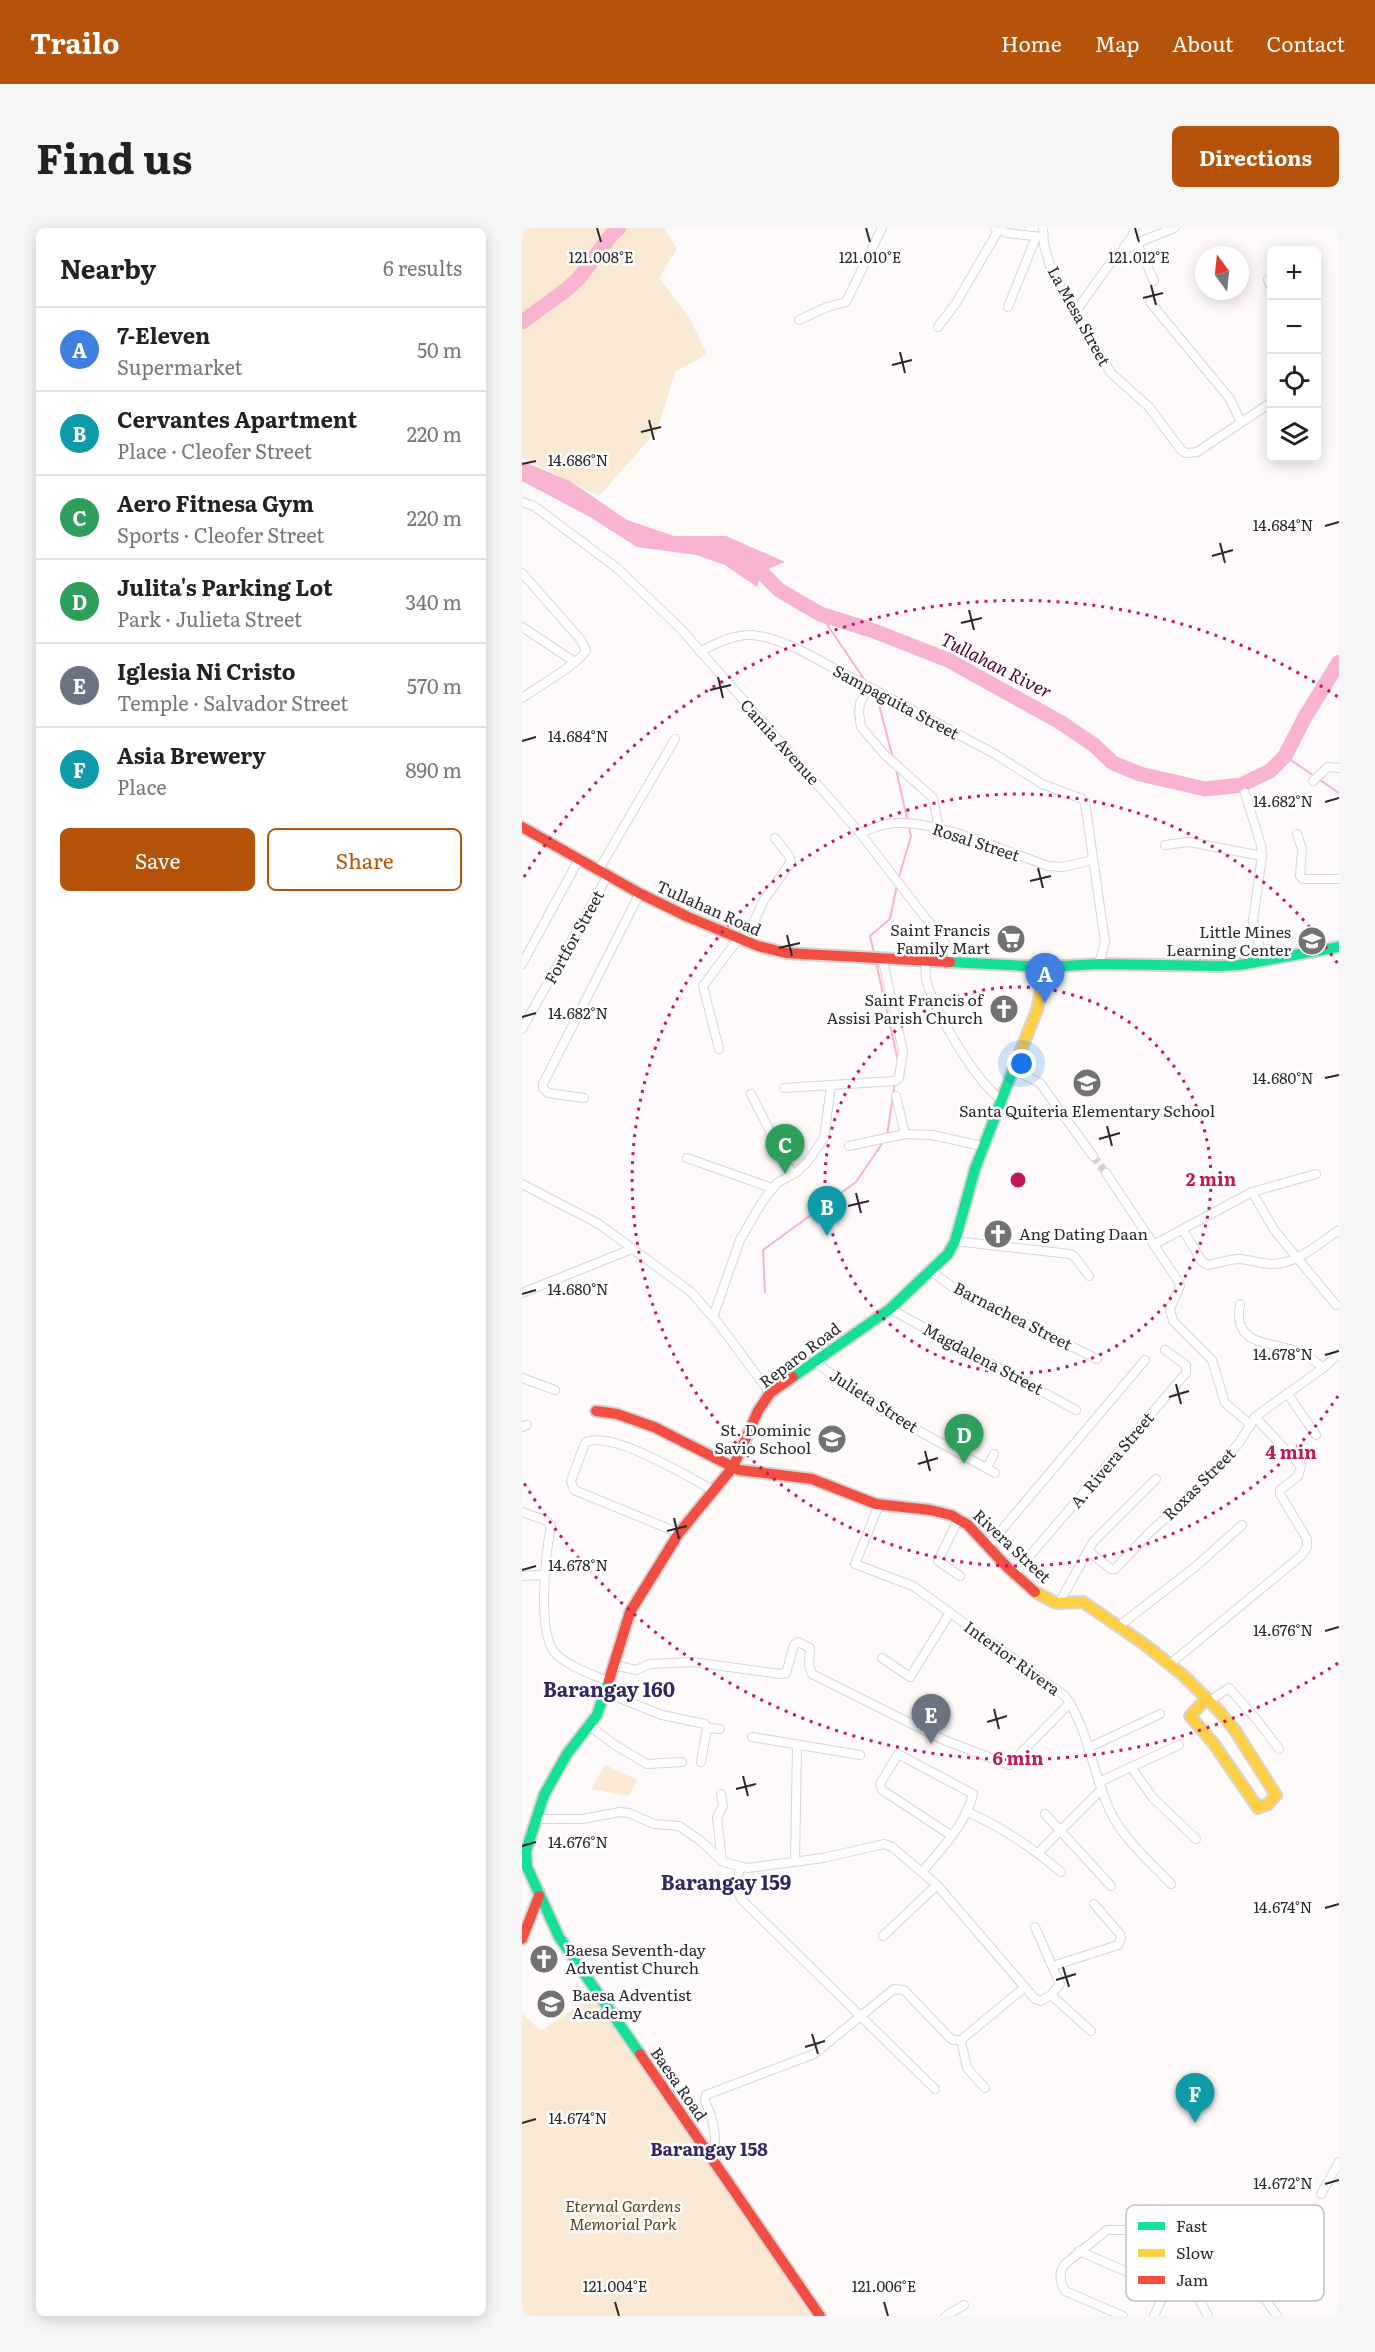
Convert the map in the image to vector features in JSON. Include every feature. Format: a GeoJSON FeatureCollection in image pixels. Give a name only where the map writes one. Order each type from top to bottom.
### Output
{"type":"FeatureCollection","features":[{"type":"Feature","properties":{"kind":"main road","name":"Tullahan Road"},"geometry":{"type":"LineString","coordinates":[[522,827],[578,861],[640,893],[742,940],[786,953],[1046,967],[1099,964],[1219,966],[1263,961],[1339,947]]}},
{"type":"Feature","properties":{"kind":"main road","name":"Reparo Road"},"geometry":{"type":"LineString","coordinates":[[539,1896],[526,1867],[536,1819],[554,1775],[597,1715],[608,1688],[630,1612],[679,1533],[733,1467],[758,1411],[770,1393],[890,1309],[948,1254],[955,1241],[982,1146],[1037,1010],[1046,967]]}},
{"type":"Feature","properties":{"kind":"main road","name":"Rivera Street"},"geometry":{"type":"LineString","coordinates":[[596,1411],[614,1412],[645,1421],[741,1471],[822,1481],[856,1499],[879,1505],[915,1508],[959,1518],[970,1526],[1015,1573],[1050,1601],[1059,1604],[1076,1600],[1083,1602],[1170,1664],[1208,1700],[1234,1730],[1276,1795],[1262,1808],[1258,1808],[1214,1744],[1190,1716],[1208,1700]]}},
{"type":"Feature","properties":{"kind":"main road"},"geometry":{"type":"LineString","coordinates":[[522,1939],[539,1896]]}},
{"type":"Feature","properties":{"kind":"main road","name":"Baesa Road"},"geometry":{"type":"LineString","coordinates":[[539,1896],[559,1937],[820,2316]]}},
{"type":"Feature","properties":{"kind":"street"},"geometry":{"type":"LineString","coordinates":[[799,320],[827,307],[846,302],[882,228]]}},
{"type":"Feature","properties":{"kind":"street"},"geometry":{"type":"LineString","coordinates":[[1076,311],[1112,259],[1132,237],[1135,228]]}},
{"type":"Feature","properties":{"kind":"street"},"geometry":{"type":"LineString","coordinates":[[1121,251],[1174,228]]}},
{"type":"Feature","properties":{"kind":"street"},"geometry":{"type":"LineString","coordinates":[[938,327],[956,303],[997,230],[1041,234],[1008,307]]}},
{"type":"Feature","properties":{"kind":"street","name":"La Mesa Street"},"geometry":{"type":"LineString","coordinates":[[1041,234],[1052,272],[1111,373],[1149,407],[1186,453],[1197,452],[1267,405]]}},
{"type":"Feature","properties":{"kind":"street"},"geometry":{"type":"LineString","coordinates":[[1137,243],[1154,281]]}},
{"type":"Feature","properties":{"kind":"street"},"geometry":{"type":"LineString","coordinates":[[1150,302],[1230,399],[1241,422]]}},
{"type":"Feature","properties":{"kind":"street","name":"Camia Avenue"},"geometry":{"type":"LineString","coordinates":[[522,502],[534,506],[617,568],[700,651],[860,834],[951,951],[955,963]]}},
{"type":"Feature","properties":{"kind":"street"},"geometry":{"type":"LineString","coordinates":[[522,573],[585,645],[586,654],[522,698]]}},
{"type":"Feature","properties":{"kind":"street"},"geometry":{"type":"LineString","coordinates":[[522,627],[575,662]]}},
{"type":"Feature","properties":{"kind":"street","name":"Sampaguita Street"},"geometry":{"type":"LineString","coordinates":[[700,651],[721,640],[747,634],[771,637],[798,649],[995,754],[1042,784],[1077,796],[1085,802],[1093,860]]}},
{"type":"Feature","properties":{"kind":"street"},"geometry":{"type":"LineString","coordinates":[[868,688],[860,703],[861,727],[884,754],[933,798],[939,828]]}},
{"type":"Feature","properties":{"kind":"street","name":"Fortfor Street"},"geometry":{"type":"LineString","coordinates":[[522,1029],[675,739]]}},
{"type":"Feature","properties":{"kind":"street"},"geometry":{"type":"LineString","coordinates":[[1313,781],[1328,767],[1339,768]]}},
{"type":"Feature","properties":{"kind":"street"},"geometry":{"type":"LineString","coordinates":[[1245,793],[1261,845],[1262,856],[1252,921],[1263,961]]}},
{"type":"Feature","properties":{"kind":"street","name":"Rosal Street"},"geometry":{"type":"LineString","coordinates":[[860,834],[893,823],[939,828],[1048,866],[1063,867],[1093,860]]}},
{"type":"Feature","properties":{"kind":"street"},"geometry":{"type":"LineString","coordinates":[[1297,834],[1302,849],[1300,876],[1303,879],[1339,879]]}},
{"type":"Feature","properties":{"kind":"street"},"geometry":{"type":"LineString","coordinates":[[719,1049],[703,986],[742,940],[764,900],[791,862],[775,838]]}},
{"type":"Feature","properties":{"kind":"street"},"geometry":{"type":"LineString","coordinates":[[1165,845],[1189,842],[1262,856]]}},
{"type":"Feature","properties":{"kind":"street"},"geometry":{"type":"LineString","coordinates":[[1093,860],[1105,942],[1099,964]]}},
{"type":"Feature","properties":{"kind":"street"},"geometry":{"type":"LineString","coordinates":[[522,964],[578,861]]}},
{"type":"Feature","properties":{"kind":"street"},"geometry":{"type":"LineString","coordinates":[[584,1098],[548,1093],[543,1088],[543,1083],[640,893]]}},
{"type":"Feature","properties":{"kind":"street"},"geometry":{"type":"LineString","coordinates":[[784,1089],[895,1081],[899,1078],[903,1051],[882,957]]}},
{"type":"Feature","properties":{"kind":"street"},"geometry":{"type":"LineString","coordinates":[[925,960],[927,982],[946,1025],[971,1065],[1002,1100]]}},
{"type":"Feature","properties":{"kind":"street"},"geometry":{"type":"LineString","coordinates":[[1013,1070],[1040,1083],[1093,1155]]}},
{"type":"Feature","properties":{"kind":"street"},"geometry":{"type":"LineString","coordinates":[[713,1317],[740,1240],[772,1188],[808,1161],[824,1138],[831,1086]]}},
{"type":"Feature","properties":{"kind":"street"},"geometry":{"type":"LineString","coordinates":[[751,1094],[792,1174]]}},
{"type":"Feature","properties":{"kind":"street"},"geometry":{"type":"LineString","coordinates":[[896,1096],[905,1134]]}},
{"type":"Feature","properties":{"kind":"street"},"geometry":{"type":"LineString","coordinates":[[849,1146],[905,1134],[932,1135],[982,1146]]}},
{"type":"Feature","properties":{"kind":"street"},"geometry":{"type":"LineString","coordinates":[[687,1158],[772,1188]]}},
{"type":"Feature","properties":{"kind":"street"},"geometry":{"type":"LineString","coordinates":[[1106,1173],[1155,1244],[1180,1286],[1170,1309],[1173,1321],[1212,1359],[1225,1403],[1253,1421],[1301,1466],[1298,1476],[1280,1490],[1307,1539],[1307,1547],[1301,1556],[1170,1664]]}},
{"type":"Feature","properties":{"kind":"street"},"geometry":{"type":"LineString","coordinates":[[1155,1244],[1252,1192],[1316,1174]]}},
{"type":"Feature","properties":{"kind":"street"},"geometry":{"type":"LineString","coordinates":[[522,1184],[599,1224],[691,1292],[713,1317],[770,1393]]}},
{"type":"Feature","properties":{"kind":"street"},"geometry":{"type":"LineString","coordinates":[[1252,1192],[1275,1231],[1336,1305]]}},
{"type":"Feature","properties":{"kind":"street"},"geometry":{"type":"LineString","coordinates":[[1184,1230],[1201,1260],[1207,1265],[1226,1260],[1241,1259],[1273,1264],[1296,1259],[1339,1230]]}},
{"type":"Feature","properties":{"kind":"street"},"geometry":{"type":"LineString","coordinates":[[955,1241],[1070,1254],[1089,1276]]}},
{"type":"Feature","properties":{"kind":"street"},"geometry":{"type":"LineString","coordinates":[[522,1293],[632,1249]]}},
{"type":"Feature","properties":{"kind":"street","name":"Barnachea Street"},"geometry":{"type":"LineString","coordinates":[[931,1271],[954,1288],[1097,1359]]}},
{"type":"Feature","properties":{"kind":"street"},"geometry":{"type":"LineString","coordinates":[[1240,1304],[1238,1319],[1240,1327],[1251,1338],[1301,1353],[1323,1368]]}},
{"type":"Feature","properties":{"kind":"street","name":"Magdalena Street"},"geometry":{"type":"LineString","coordinates":[[890,1309],[1076,1410]]}},
{"type":"Feature","properties":{"kind":"street","name":"A. Rivera Street"},"geometry":{"type":"LineString","coordinates":[[1015,1573],[1186,1373],[1186,1365],[1165,1350]]}},
{"type":"Feature","properties":{"kind":"street","name":"Roxas Street"},"geometry":{"type":"LineString","coordinates":[[1088,1551],[1113,1570],[1202,1485],[1239,1443],[1253,1421],[1339,1354]]}},
{"type":"Feature","properties":{"kind":"street"},"geometry":{"type":"LineString","coordinates":[[988,1546],[1145,1360]]}},
{"type":"Feature","properties":{"kind":"street","name":"Julieta Street"},"geometry":{"type":"LineString","coordinates":[[815,1362],[881,1410],[995,1473]]}},
{"type":"Feature","properties":{"kind":"street"},"geometry":{"type":"LineString","coordinates":[[522,1378],[555,1390]]}},
{"type":"Feature","properties":{"kind":"street"},"geometry":{"type":"LineString","coordinates":[[1287,1393],[1316,1435]]}},
{"type":"Feature","properties":{"kind":"street"},"geometry":{"type":"LineString","coordinates":[[679,1533],[574,1490],[570,1481],[585,1443],[602,1440],[638,1450],[714,1491]]}},
{"type":"Feature","properties":{"kind":"street"},"geometry":{"type":"LineString","coordinates":[[987,1467],[994,1454]]}},
{"type":"Feature","properties":{"kind":"street"},"geometry":{"type":"LineString","coordinates":[[1059,1604],[1088,1551],[1101,1534],[1156,1479]]}},
{"type":"Feature","properties":{"kind":"street","name":"Interior Rivera"},"geometry":{"type":"LineString","coordinates":[[879,1505],[855,1564],[913,1586],[1059,1690],[1070,1702],[1117,1823],[1171,1884]]}},
{"type":"Feature","properties":{"kind":"street"},"geometry":{"type":"LineString","coordinates":[[522,1512],[550,1523],[543,1575],[550,1646],[563,1660],[608,1688],[662,1715],[720,1729]]}},
{"type":"Feature","properties":{"kind":"street"},"geometry":{"type":"LineString","coordinates":[[959,1518],[938,1561],[960,1576]]}},
{"type":"Feature","properties":{"kind":"street"},"geometry":{"type":"LineString","coordinates":[[1119,1626],[1195,1567],[1242,1525]]}},
{"type":"Feature","properties":{"kind":"street"},"geometry":{"type":"LineString","coordinates":[[522,1576],[543,1575]]}},
{"type":"Feature","properties":{"kind":"street"},"geometry":{"type":"LineString","coordinates":[[882,1658],[910,1677],[950,1612]]}},
{"type":"Feature","properties":{"kind":"street"},"geometry":{"type":"LineString","coordinates":[[614,1665],[636,1670],[650,1664],[692,1662],[780,1674],[786,1673],[794,1645],[798,1642],[810,1648],[809,1665],[812,1674],[945,1740],[1009,1765],[1070,1702]]}},
{"type":"Feature","properties":{"kind":"street"},"geometry":{"type":"LineString","coordinates":[[1208,1700],[1229,1688],[1279,1749]]}},
{"type":"Feature","properties":{"kind":"street"},"geometry":{"type":"LineString","coordinates":[[1088,1748],[1160,1714]]}},
{"type":"Feature","properties":{"kind":"street"},"geometry":{"type":"LineString","coordinates":[[588,1725],[647,1764],[682,1762]]}},
{"type":"Feature","properties":{"kind":"street"},"geometry":{"type":"LineString","coordinates":[[702,1762],[706,1727]]}},
{"type":"Feature","properties":{"kind":"street"},"geometry":{"type":"LineString","coordinates":[[752,1737],[860,1755]]}},
{"type":"Feature","properties":{"kind":"street"},"geometry":{"type":"LineString","coordinates":[[1038,1853],[1101,1785],[1131,1767],[1179,1745]]}},
{"type":"Feature","properties":{"kind":"street"},"geometry":{"type":"LineString","coordinates":[[795,1862],[796,1746]]}},
{"type":"Feature","properties":{"kind":"street"},"geometry":{"type":"LineString","coordinates":[[922,1871],[952,1836],[973,1794],[898,1754],[880,1784],[882,1790],[952,1836]]}},
{"type":"Feature","properties":{"kind":"street"},"geometry":{"type":"LineString","coordinates":[[1131,1767],[1154,1798],[1196,1839]]}},
{"type":"Feature","properties":{"kind":"street"},"geometry":{"type":"LineString","coordinates":[[721,1794],[723,1806],[717,1817],[722,1861]]}},
{"type":"Feature","properties":{"kind":"street"},"geometry":{"type":"LineString","coordinates":[[966,1811],[1004,1829],[1060,1872]]}},
{"type":"Feature","properties":{"kind":"street"},"geometry":{"type":"LineString","coordinates":[[536,1819],[582,1819],[620,1812],[629,1813],[654,1824],[679,1826],[701,1841],[722,1861],[740,1867],[823,1858],[884,1844],[892,1847],[937,1885],[1025,1986],[1041,2001],[1060,1984],[1035,1927]]}},
{"type":"Feature","properties":{"kind":"street"},"geometry":{"type":"LineString","coordinates":[[1045,1815],[1111,1886]]}},
{"type":"Feature","properties":{"kind":"street"},"geometry":{"type":"LineString","coordinates":[[740,1867],[736,1888],[742,1900],[935,2089]]}},
{"type":"Feature","properties":{"kind":"street"},"geometry":{"type":"LineString","coordinates":[[883,1936],[937,1885]]}},
{"type":"Feature","properties":{"kind":"street"},"geometry":{"type":"LineString","coordinates":[[1053,1966],[1114,1947],[1121,1940],[1117,1930],[1094,1904]]}},
{"type":"Feature","properties":{"kind":"street"},"geometry":{"type":"LineString","coordinates":[[710,2155],[715,2150],[715,2135],[712,2116],[705,2101],[706,2095],[809,2057],[894,1989],[902,1989],[950,2038],[961,2040],[1025,1986]]}},
{"type":"Feature","properties":{"kind":"street"},"geometry":{"type":"LineString","coordinates":[[1050,1995],[1091,2031]]}},
{"type":"Feature","properties":{"kind":"street"},"geometry":{"type":"LineString","coordinates":[[961,2040],[967,2068],[985,2088]]}},
{"type":"Feature","properties":{"kind":"street"},"geometry":{"type":"LineString","coordinates":[[1321,2194],[1339,2162]]}},
{"type":"Feature","properties":{"kind":"street"},"geometry":{"type":"LineString","coordinates":[[1123,2316],[1065,2290],[1060,2280],[1062,2268],[1079,2251],[1107,2230],[1126,2230]]}},
{"type":"Feature","properties":{"kind":"street"},"geometry":{"type":"LineString","coordinates":[[1079,2251],[1126,2272]]}},
{"type":"Feature","properties":{"kind":"street"},"geometry":{"type":"LineString","coordinates":[[1154,2316],[1161,2301]]}},
{"type":"Feature","properties":{"kind":"street"},"geometry":{"type":"LineString","coordinates":[[1200,2301],[1208,2316]]}},
{"type":"Feature","properties":{"kind":"street"},"geometry":{"type":"LineString","coordinates":[[1267,2301],[1277,2316]]}},
{"type":"Feature","properties":{"kind":"street"},"geometry":{"type":"LineString","coordinates":[[946,2316],[964,2305]]}},
{"type":"Feature","properties":{"kind":"green space"},"geometry":{"type":"Polygon","coordinates":[[[522,228],[614,228],[569,284],[547,302],[522,317],[522,228]]]}},
{"type":"Feature","properties":{"kind":"green space"},"geometry":{"type":"Polygon","coordinates":[[[624,228],[664,228],[677,249],[659,278],[690,319],[707,354],[675,372],[657,431],[599,496],[522,457],[522,326],[566,297],[610,239],[624,228]]]}},
{"type":"Feature","properties":{"kind":"green space"},"geometry":{"type":"Polygon","coordinates":[[[605,1765],[638,1780],[628,1796],[591,1789],[605,1765]]]}},
{"type":"Feature","properties":{"kind":"green space","name":"Eternal Gardens Memorial Park"},"geometry":{"type":"Polygon","coordinates":[[[592,1996],[707,2160],[811,2316],[522,2316],[522,2013],[541,2031],[592,1996]]]}},
{"type":"Feature","properties":{"kind":"shaded area"},"geometry":{"type":"Polygon","coordinates":[[[522,461],[570,481],[627,520],[674,536],[726,536],[785,562],[761,572],[757,587],[725,565],[696,555],[637,547],[590,517],[522,481],[522,461]]]}},
{"type":"Feature","properties":{"kind":"waterway"},"geometry":{"type":"LineString","coordinates":[[522,322],[579,278],[619,228]]}},
{"type":"Feature","properties":{"kind":"waterway","name":"Tullahan River"},"geometry":{"type":"LineString","coordinates":[[745,563],[761,572],[779,590],[820,614],[874,631],[948,660],[1060,722],[1094,745],[1113,763],[1140,774],[1205,789],[1241,785],[1270,771],[1285,756],[1305,717],[1339,662]]}},
{"type":"Feature","properties":{"kind":"waterway"},"geometry":{"type":"LineString","coordinates":[[820,614],[866,682]]}},
{"type":"Feature","properties":{"kind":"waterway"},"geometry":{"type":"LineString","coordinates":[[872,692],[878,701],[893,758]]}},
{"type":"Feature","properties":{"kind":"waterway"},"geometry":{"type":"LineString","coordinates":[[1285,756],[1339,793]]}},
{"type":"Feature","properties":{"kind":"waterway"},"geometry":{"type":"LineString","coordinates":[[896,769],[911,836],[898,880]]}},
{"type":"Feature","properties":{"kind":"waterway"},"geometry":{"type":"LineString","coordinates":[[874,953],[870,936],[890,919],[897,885]]}},
{"type":"Feature","properties":{"kind":"waterway"},"geometry":{"type":"LineString","coordinates":[[876,962],[898,1061],[895,1077]]}},
{"type":"Feature","properties":{"kind":"waterway"},"geometry":{"type":"LineString","coordinates":[[887,1136],[895,1082]]}},
{"type":"Feature","properties":{"kind":"waterway"},"geometry":{"type":"LineString","coordinates":[[765,1292],[763,1250],[856,1182],[884,1141]]}},
{"type":"Feature","properties":{"kind":"tunnel"},"geometry":{"type":"LineString","coordinates":[[1093,1156],[1106,1173]]}},
{"type":"Feature","properties":{"kind":"traffic: fast"},"geometry":{"type":"LineString","coordinates":[[950,962],[1046,967],[1099,964],[1219,966],[1239,965],[1339,947]]}},
{"type":"Feature","properties":{"kind":"traffic: fast"},"geometry":{"type":"LineString","coordinates":[[793,1377],[890,1309],[948,1254],[955,1241],[975,1169],[1013,1070]]}},
{"type":"Feature","properties":{"kind":"traffic: fast"},"geometry":{"type":"LineString","coordinates":[[609,1680],[597,1715],[567,1754],[544,1795],[526,1851],[527,1867],[559,1937],[640,2054]]}},
{"type":"Feature","properties":{"kind":"traffic: slow"},"geometry":{"type":"LineString","coordinates":[[1013,1070],[1037,1010],[1046,967]]}},
{"type":"Feature","properties":{"kind":"traffic: slow"},"geometry":{"type":"LineString","coordinates":[[1035,1592],[1056,1603],[1083,1602],[1144,1644],[1183,1675],[1218,1710],[1234,1729],[1276,1795],[1268,1804],[1258,1808],[1214,1744],[1190,1716],[1207,1698]]}},
{"type":"Feature","properties":{"kind":"traffic: jam"},"geometry":{"type":"LineString","coordinates":[[522,827],[639,893],[688,917],[758,946],[786,953],[950,962]]}},
{"type":"Feature","properties":{"kind":"traffic: jam"},"geometry":{"type":"LineString","coordinates":[[609,1680],[630,1612],[679,1533],[733,1467],[758,1411],[770,1393],[793,1377]]}},
{"type":"Feature","properties":{"kind":"traffic: jam"},"geometry":{"type":"LineString","coordinates":[[596,1411],[617,1414],[654,1427],[739,1470],[812,1479],[876,1504],[930,1510],[951,1515],[968,1525],[1008,1568],[1035,1592]]}},
{"type":"Feature","properties":{"kind":"traffic: jam"},"geometry":{"type":"LineString","coordinates":[[522,1939],[539,1896]]}},
{"type":"Feature","properties":{"kind":"traffic: jam"},"geometry":{"type":"LineString","coordinates":[[640,2054],[820,2316]]}},
{"type":"Feature","properties":{"kind":"place","name":"Saint Francis Family Mart"},"geometry":{"type":"Point","coordinates":[1011,939]}},
{"type":"Feature","properties":{"kind":"place","name":"Little Mines Learning Center"},"geometry":{"type":"Point","coordinates":[1312,941]}},
{"type":"Feature","properties":{"kind":"place","name":"7-Eleven"},"geometry":{"type":"Point","coordinates":[1045,1003]}},
{"type":"Feature","properties":{"kind":"place","name":"Saint Francis of Assisi Parish Church"},"geometry":{"type":"Point","coordinates":[1004,1009]}},
{"type":"Feature","properties":{"kind":"place","name":"Santa Quiteria Elementary School"},"geometry":{"type":"Point","coordinates":[1087,1083]}},
{"type":"Feature","properties":{"kind":"place","name":"Aero Fitnesa Gym"},"geometry":{"type":"Point","coordinates":[785,1174]}},
{"type":"Feature","properties":{"kind":"place","name":"Ang Dating Daan"},"geometry":{"type":"Point","coordinates":[998,1234]}},
{"type":"Feature","properties":{"kind":"place","name":"Cervantes Apartment"},"geometry":{"type":"Point","coordinates":[827,1236]}},
{"type":"Feature","properties":{"kind":"place","name":"St. Dominic Savio School"},"geometry":{"type":"Point","coordinates":[832,1439]}},
{"type":"Feature","properties":{"kind":"place","name":"Julita's Parking Lot"},"geometry":{"type":"Point","coordinates":[964,1464]}},
{"type":"Feature","properties":{"kind":"place","name":"Iglesia Ni Cristo"},"geometry":{"type":"Point","coordinates":[931,1744]}},
{"type":"Feature","properties":{"kind":"place","name":"Baesa Seventh-day Adventist Church"},"geometry":{"type":"Point","coordinates":[544,1959]}},
{"type":"Feature","properties":{"kind":"place","name":"Baesa Adventist Academy"},"geometry":{"type":"Point","coordinates":[551,2004]}},
{"type":"Feature","properties":{"kind":"place","name":"Asia Brewery"},"geometry":{"type":"Point","coordinates":[1195,2123]}},
{"type":"Feature","properties":{"kind":"district","name":"Barangay 160"},"geometry":{"type":"Point","coordinates":[609,1690]}},
{"type":"Feature","properties":{"kind":"district","name":"Barangay 159"},"geometry":{"type":"Point","coordinates":[726,1883]}},
{"type":"Feature","properties":{"kind":"district","name":"Barangay 158"},"geometry":{"type":"Point","coordinates":[709,2150]}}]}
